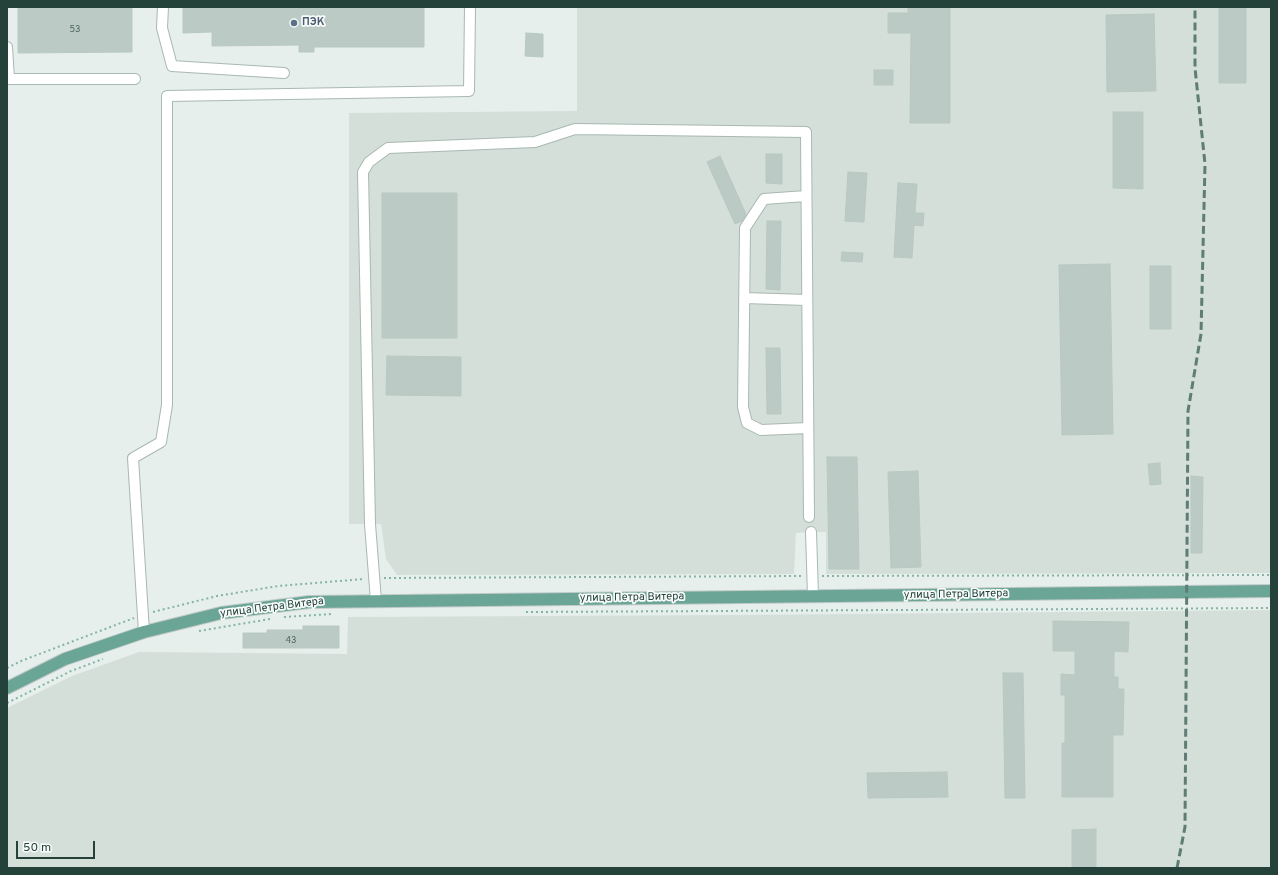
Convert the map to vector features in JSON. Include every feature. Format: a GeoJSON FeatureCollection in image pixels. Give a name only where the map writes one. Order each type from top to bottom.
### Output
{"type":"FeatureCollection","features":[{"type":"Feature","properties":{"kind":"main road","name":"улица Петра Витера"},"geometry":{"type":"LineString","coordinates":[[7,688],[65,659],[144,632],[228,612],[309,602],[1271,591]]}},
{"type":"Feature","properties":{"kind":"lane"},"geometry":{"type":"LineString","coordinates":[[163,7],[162,28],[172,66],[284,73]]}},
{"type":"Feature","properties":{"kind":"lane"},"geometry":{"type":"LineString","coordinates":[[144,632],[133,458],[161,442],[167,405],[167,96],[469,91],[470,7]]}},
{"type":"Feature","properties":{"kind":"lane"},"geometry":{"type":"LineString","coordinates":[[7,47],[8,79],[135,79]]}},
{"type":"Feature","properties":{"kind":"lane"},"geometry":{"type":"LineString","coordinates":[[376,601],[370,524],[363,172],[369,162],[388,148],[535,142],[575,129],[806,132],[809,517]]}},
{"type":"Feature","properties":{"kind":"lane"},"geometry":{"type":"LineString","coordinates":[[806,196],[764,199],[745,228],[744,407],[747,423],[761,430],[808,428]]}},
{"type":"Feature","properties":{"kind":"lane"},"geometry":{"type":"LineString","coordinates":[[744,298],[807,300]]}},
{"type":"Feature","properties":{"kind":"lane"},"geometry":{"type":"LineString","coordinates":[[811,532],[813,596]]}},
{"type":"Feature","properties":{"kind":"path"},"geometry":{"type":"LineString","coordinates":[[524,612],[1271,608]]}},
{"type":"Feature","properties":{"kind":"path"},"geometry":{"type":"LineString","coordinates":[[282,618],[334,614]]}},
{"type":"Feature","properties":{"kind":"path"},"geometry":{"type":"LineString","coordinates":[[195,632],[275,619]]}},
{"type":"Feature","properties":{"kind":"path"},"geometry":{"type":"LineString","coordinates":[[7,703],[71,671],[108,657]]}},
{"type":"Feature","properties":{"kind":"shaded area"},"geometry":{"type":"Polygon","coordinates":[[[577,7],[1271,7],[1271,573],[826,574],[826,532],[811,532],[796,533],[794,574],[397,575],[386,559],[381,524],[349,524],[349,113],[577,111],[577,7]]]}},
{"type":"Feature","properties":{"kind":"shaded area"},"geometry":{"type":"Polygon","coordinates":[[[1271,610],[1271,868],[7,868],[7,708],[72,676],[139,652],[347,654],[348,617],[1271,610]]]}},
{"type":"Feature","properties":{"kind":"building"},"geometry":{"type":"Polygon","coordinates":[[[18,7],[132,7],[132,52],[18,53],[18,7]]]}},
{"type":"Feature","properties":{"kind":"building"},"geometry":{"type":"Polygon","coordinates":[[[183,7],[424,7],[424,47],[314,47],[314,52],[299,52],[299,45],[212,46],[212,32],[183,33],[183,7]]]}},
{"type":"Feature","properties":{"kind":"building"},"geometry":{"type":"Polygon","coordinates":[[[908,7],[950,7],[950,123],[910,123],[911,33],[888,33],[888,13],[908,13],[908,7]]]}},
{"type":"Feature","properties":{"kind":"building"},"geometry":{"type":"Polygon","coordinates":[[[1219,7],[1246,7],[1246,83],[1219,83],[1219,7]]]}},
{"type":"Feature","properties":{"kind":"building"},"geometry":{"type":"Polygon","coordinates":[[[1154,14],[1156,91],[1107,92],[1106,15],[1154,14]]]}},
{"type":"Feature","properties":{"kind":"building"},"geometry":{"type":"Polygon","coordinates":[[[526,33],[543,34],[543,57],[525,56],[526,33]]]}},
{"type":"Feature","properties":{"kind":"building"},"geometry":{"type":"Polygon","coordinates":[[[874,70],[893,70],[893,85],[874,85],[874,70]]]}},
{"type":"Feature","properties":{"kind":"building"},"geometry":{"type":"Polygon","coordinates":[[[1113,112],[1143,112],[1143,189],[1113,188],[1113,112]]]}},
{"type":"Feature","properties":{"kind":"building"},"geometry":{"type":"Polygon","coordinates":[[[766,154],[782,154],[782,184],[766,183],[766,154]]]}},
{"type":"Feature","properties":{"kind":"building"},"geometry":{"type":"Polygon","coordinates":[[[720,156],[746,214],[742,221],[735,224],[707,162],[720,156]]]}},
{"type":"Feature","properties":{"kind":"building"},"geometry":{"type":"Polygon","coordinates":[[[848,172],[867,173],[864,222],[845,221],[848,172]]]}},
{"type":"Feature","properties":{"kind":"building"},"geometry":{"type":"Polygon","coordinates":[[[898,183],[917,184],[915,213],[924,213],[923,226],[914,225],[912,258],[894,257],[898,183]]]}},
{"type":"Feature","properties":{"kind":"building"},"geometry":{"type":"Polygon","coordinates":[[[382,193],[457,193],[457,338],[382,338],[382,193]]]}},
{"type":"Feature","properties":{"kind":"building"},"geometry":{"type":"Polygon","coordinates":[[[767,221],[781,221],[780,290],[766,289],[767,221]]]}},
{"type":"Feature","properties":{"kind":"building"},"geometry":{"type":"Polygon","coordinates":[[[842,252],[863,253],[862,262],[841,261],[842,252]]]}},
{"type":"Feature","properties":{"kind":"building"},"geometry":{"type":"Polygon","coordinates":[[[1110,264],[1113,434],[1062,435],[1059,265],[1110,264]]]}},
{"type":"Feature","properties":{"kind":"building"},"geometry":{"type":"Polygon","coordinates":[[[1150,266],[1171,266],[1171,329],[1150,329],[1150,266]]]}},
{"type":"Feature","properties":{"kind":"building"},"geometry":{"type":"Polygon","coordinates":[[[766,348],[780,348],[781,414],[767,414],[766,348]]]}},
{"type":"Feature","properties":{"kind":"building"},"geometry":{"type":"Polygon","coordinates":[[[387,356],[461,357],[461,396],[386,395],[387,356]]]}},
{"type":"Feature","properties":{"kind":"building"},"geometry":{"type":"Polygon","coordinates":[[[827,457],[857,457],[859,569],[829,569],[827,457]]]}},
{"type":"Feature","properties":{"kind":"building"},"geometry":{"type":"Polygon","coordinates":[[[1160,463],[1161,484],[1150,485],[1148,464],[1160,463]]]}},
{"type":"Feature","properties":{"kind":"building"},"geometry":{"type":"Polygon","coordinates":[[[918,471],[921,567],[891,568],[888,472],[918,471]]]}},
{"type":"Feature","properties":{"kind":"building"},"geometry":{"type":"Polygon","coordinates":[[[1191,476],[1203,477],[1202,553],[1191,553],[1191,476]]]}},
{"type":"Feature","properties":{"kind":"building"},"geometry":{"type":"Polygon","coordinates":[[[1053,621],[1129,622],[1128,652],[1114,651],[1114,677],[1118,677],[1118,689],[1124,689],[1123,735],[1113,735],[1113,797],[1062,797],[1062,743],[1065,743],[1065,695],[1061,695],[1061,674],[1075,675],[1075,651],[1053,651],[1053,621]]]}},
{"type":"Feature","properties":{"kind":"building"},"geometry":{"type":"Polygon","coordinates":[[[303,626],[339,626],[339,648],[243,648],[243,633],[267,633],[267,630],[303,630],[303,626]]]}},
{"type":"Feature","properties":{"kind":"building"},"geometry":{"type":"Polygon","coordinates":[[[1003,673],[1023,673],[1025,798],[1005,798],[1003,673]]]}},
{"type":"Feature","properties":{"kind":"building"},"geometry":{"type":"Polygon","coordinates":[[[947,772],[948,797],[868,798],[867,773],[947,772]]]}},
{"type":"Feature","properties":{"kind":"building"},"geometry":{"type":"Polygon","coordinates":[[[1096,829],[1096,868],[1072,868],[1072,830],[1096,829]]]}},
{"type":"Feature","properties":{"kind":"railway"},"geometry":{"type":"LineString","coordinates":[[1177,868],[1185,827],[1188,411],[1201,334],[1205,164],[1195,68],[1195,7]]}},
{"type":"Feature","properties":{"kind":"place","name":"ПЭК"},"geometry":{"type":"Point","coordinates":[294,23]}}]}
